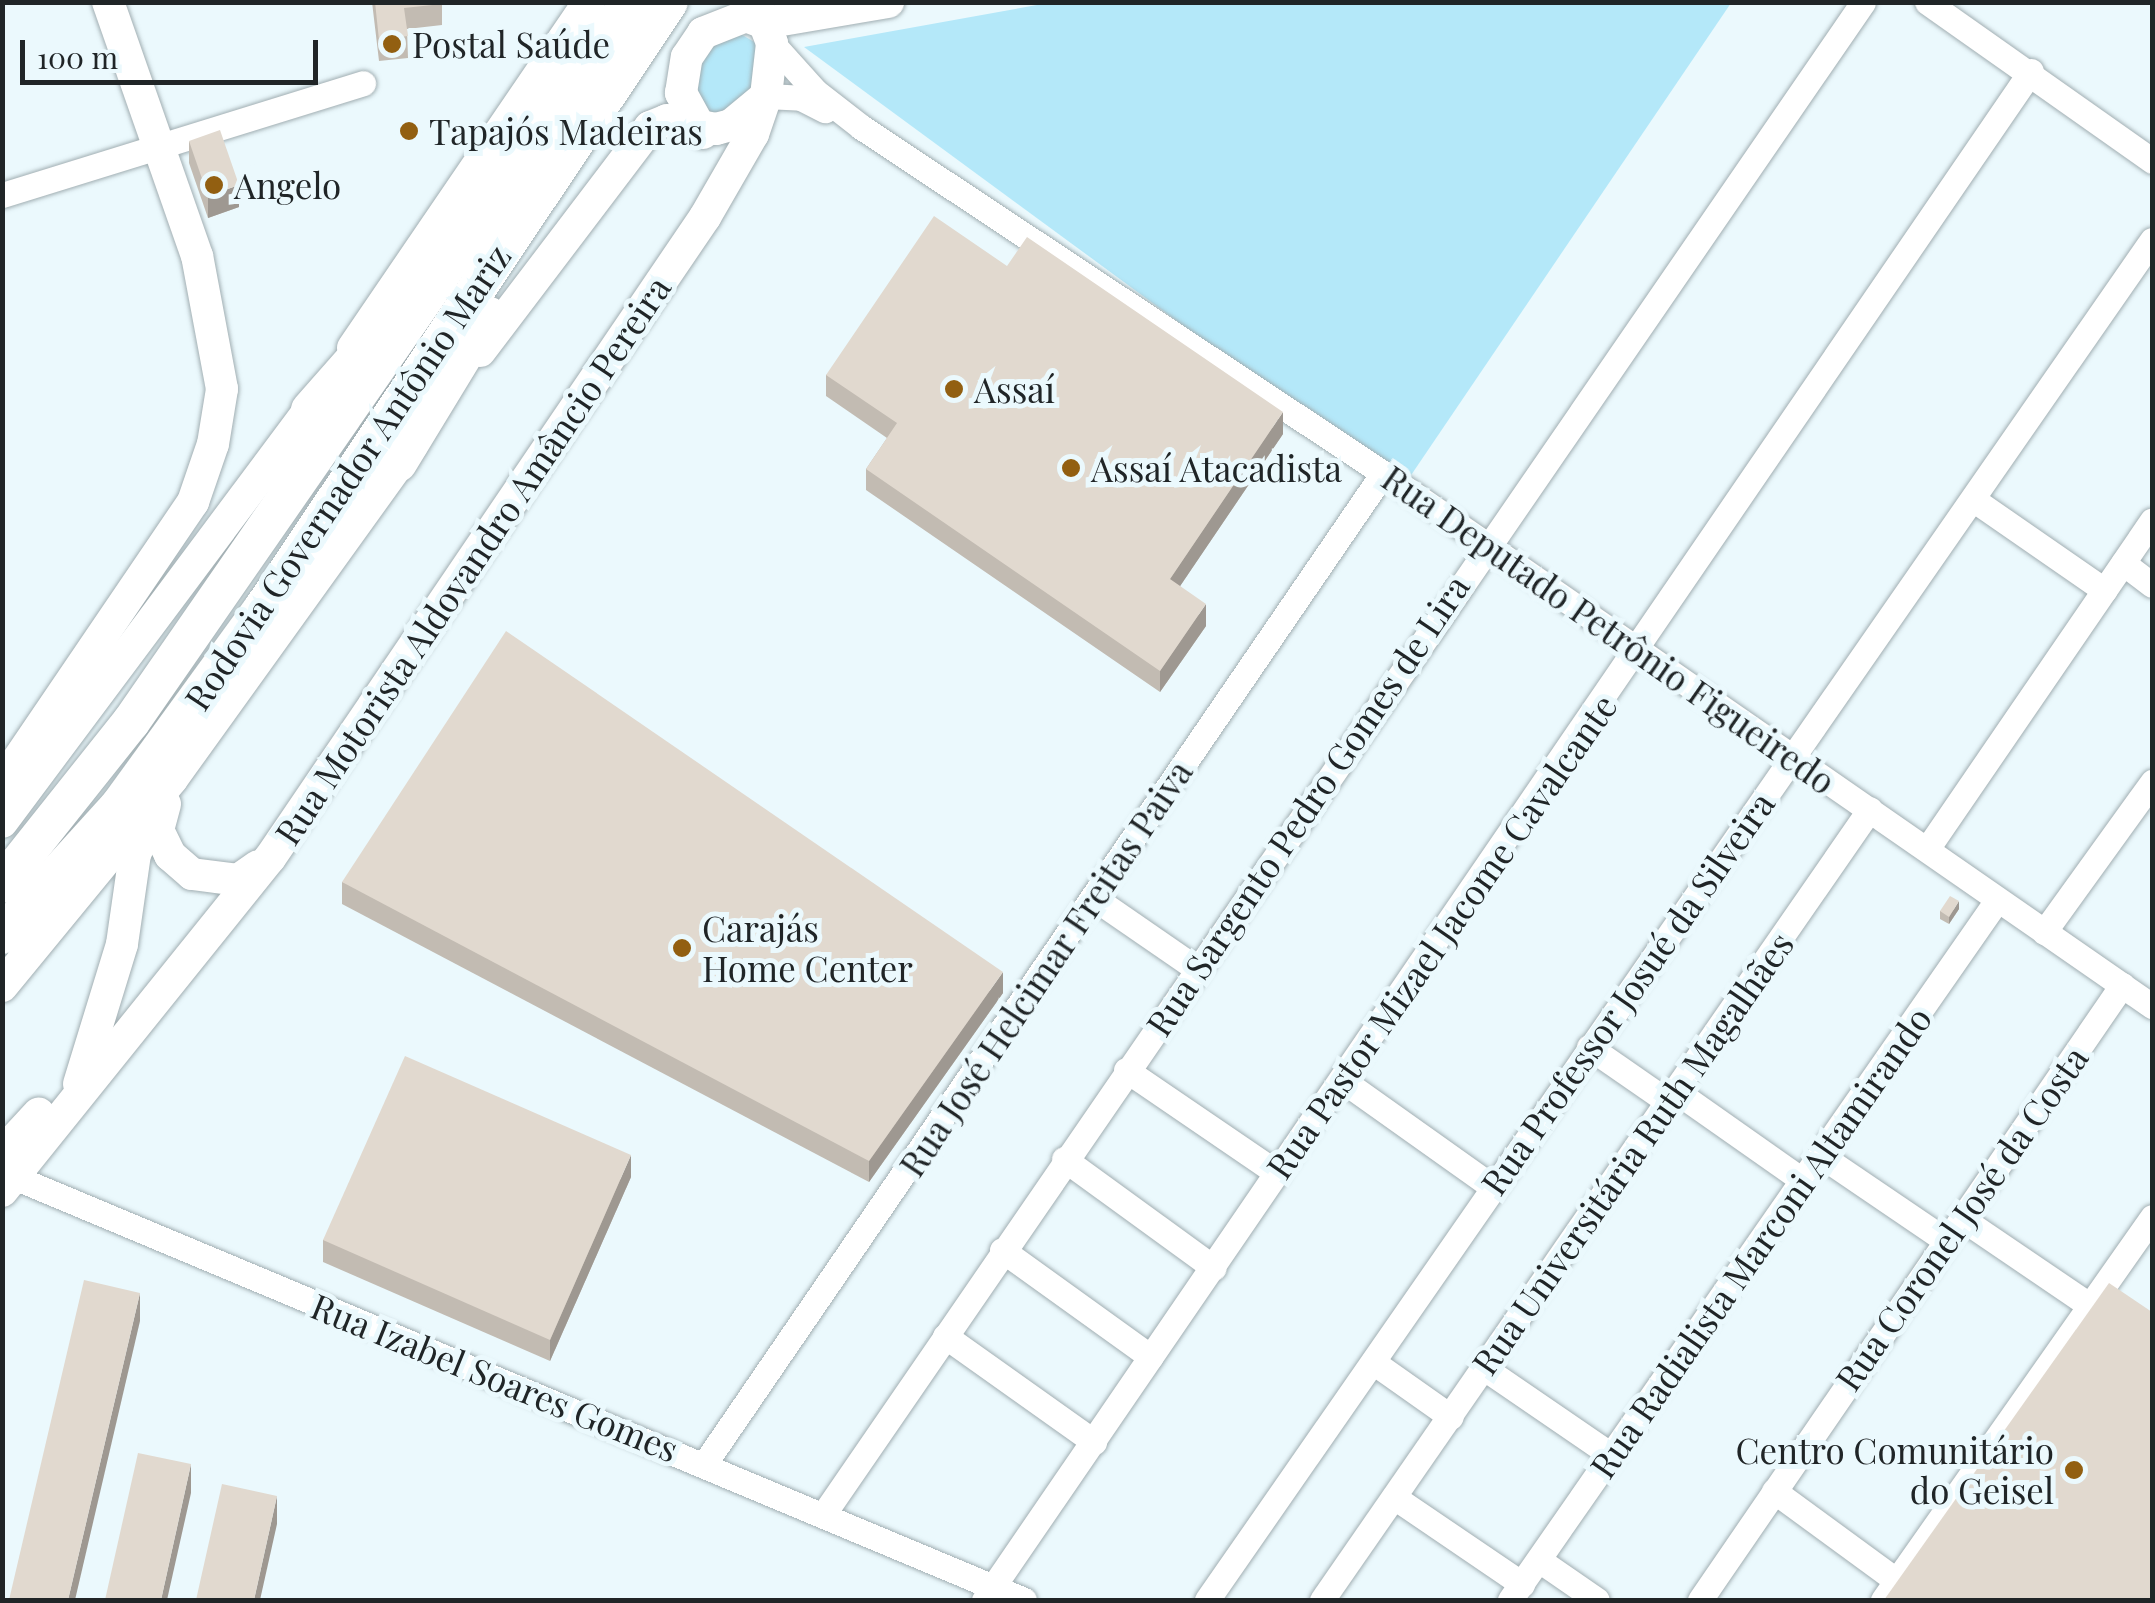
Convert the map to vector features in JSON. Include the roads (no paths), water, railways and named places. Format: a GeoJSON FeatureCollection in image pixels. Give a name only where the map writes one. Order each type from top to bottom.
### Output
{"type":"FeatureCollection","features":[{"type":"Feature","properties":{"kind":"highway","name":"Rodovia Governador Antônio Mariz"},"geometry":{"type":"LineString","coordinates":[[2,884],[142,706],[630,2]]}},
{"type":"Feature","properties":{"kind":"highway","name":"Rodovia Governador Antônio Mariz"},"geometry":{"type":"LineString","coordinates":[[2,935],[119,806],[252,623],[669,2]]}},
{"type":"Feature","properties":{"kind":"highway"},"geometry":{"type":"LineString","coordinates":[[398,463],[516,269],[586,127]]}},
{"type":"Feature","properties":{"kind":"highway"},"geometry":{"type":"LineString","coordinates":[[310,410],[543,130]]}},
{"type":"Feature","properties":{"kind":"main road"},"geometry":{"type":"LineString","coordinates":[[2,783],[193,502],[222,389],[196,256],[160,142],[108,2]]}},
{"type":"Feature","properties":{"kind":"main road"},"geometry":{"type":"LineString","coordinates":[[2,822],[256,490],[589,2]]}},
{"type":"Feature","properties":{"kind":"main road"},"geometry":{"type":"LineString","coordinates":[[693,121],[681,93],[682,76],[702,33],[746,16],[764,23],[888,2]]}},
{"type":"Feature","properties":{"kind":"main road"},"geometry":{"type":"LineString","coordinates":[[2,986],[172,779],[398,463],[650,127],[693,121],[716,130],[732,126],[766,96],[764,23]]}},
{"type":"Feature","properties":{"kind":"main road","name":"Rua Motorista Aldovandro Amâncio Pereira"},"geometry":{"type":"LineString","coordinates":[[5,1171],[75,1099],[270,858],[705,217],[753,134],[766,96]]}},
{"type":"Feature","properties":{"kind":"main road","name":"Rua Motorista Aldovandro Amâncio Pereira"},"geometry":{"type":"LineString","coordinates":[[693,121],[715,152],[705,217]]}},
{"type":"Feature","properties":{"kind":"main road"},"geometry":{"type":"LineString","coordinates":[[172,779],[158,830],[170,855],[192,874],[238,880],[270,858]]}},
{"type":"Feature","properties":{"kind":"main road"},"geometry":{"type":"LineString","coordinates":[[75,1099],[122,944],[135,854],[172,779]]}},
{"type":"Feature","properties":{"kind":"main road","name":"Rua Motorista Aldovandro Amâncio Pereira"},"geometry":{"type":"LineString","coordinates":[[5,1171],[88,1054],[235,900]]}},
{"type":"Feature","properties":{"kind":"street","name":"Rua Sargento Pedro Gomes de Lira"},"geometry":{"type":"LineString","coordinates":[[825,1512],[1485,545],[1863,2]]}},
{"type":"Feature","properties":{"kind":"street"},"geometry":{"type":"LineString","coordinates":[[1926,2],[2031,71],[2152,161]]}},
{"type":"Feature","properties":{"kind":"street","name":"Rua Deputado Petrônio Figueiredo"},"geometry":{"type":"LineString","coordinates":[[764,23],[815,91],[861,127],[1384,473],[2152,1006]]}},
{"type":"Feature","properties":{"kind":"street","name":"Rua Pastor Mizael Jacome Cavalcante"},"geometry":{"type":"LineString","coordinates":[[989,1594],[2031,71]]}},
{"type":"Feature","properties":{"kind":"street"},"geometry":{"type":"LineString","coordinates":[[2,195],[160,142],[363,83]]}},
{"type":"Feature","properties":{"kind":"street","name":"Rua Deputado Petrônio Figueiredo"},"geometry":{"type":"LineString","coordinates":[[766,96],[800,98],[861,127]]}},
{"type":"Feature","properties":{"kind":"street","name":"Rua Professor Josué da Silveira"},"geometry":{"type":"LineString","coordinates":[[1207,1600],[1491,1186],[1977,502],[2152,240]]}},
{"type":"Feature","properties":{"kind":"street","name":"Rua José Helcimar Freitas Paiva"},"geometry":{"type":"LineString","coordinates":[[705,1463],[1384,473]]}},
{"type":"Feature","properties":{"kind":"street"},"geometry":{"type":"LineString","coordinates":[[1977,502],[2104,590]]}},
{"type":"Feature","properties":{"kind":"street"},"geometry":{"type":"LineString","coordinates":[[1927,849],[2152,521]]}},
{"type":"Feature","properties":{"kind":"street"},"geometry":{"type":"LineString","coordinates":[[2123,564],[2152,584]]}},
{"type":"Feature","properties":{"kind":"street"},"geometry":{"type":"LineString","coordinates":[[2044,932],[2152,782]]}},
{"type":"Feature","properties":{"kind":"street","name":"Rua Universitária Ruth Magalhães"},"geometry":{"type":"LineString","coordinates":[[1322,1600],[1870,809]]}},
{"type":"Feature","properties":{"kind":"street"},"geometry":{"type":"LineString","coordinates":[[1094,898],[1197,969]]}},
{"type":"Feature","properties":{"kind":"street","name":"Rua Radialista Marconi Altamirando"},"geometry":{"type":"LineString","coordinates":[[1516,1592],[1998,900]]}},
{"type":"Feature","properties":{"kind":"street","name":"Rua Coronel José da Costa"},"geometry":{"type":"LineString","coordinates":[[1700,1600],[2122,986]]}},
{"type":"Feature","properties":{"kind":"street"},"geometry":{"type":"LineString","coordinates":[[1590,1047],[1802,1180]]}},
{"type":"Feature","properties":{"kind":"street"},"geometry":{"type":"LineString","coordinates":[[1126,1070],[1277,1173]]}},
{"type":"Feature","properties":{"kind":"street"},"geometry":{"type":"LineString","coordinates":[[1342,1080],[1491,1186]]}},
{"type":"Feature","properties":{"kind":"street"},"geometry":{"type":"LineString","coordinates":[[1820,1155],[1945,1240]]}},
{"type":"Feature","properties":{"kind":"street"},"geometry":{"type":"LineString","coordinates":[[1064,1159],[1214,1268]]}},
{"type":"Feature","properties":{"kind":"street","name":"Rua Izabel Soares Gomes"},"geometry":{"type":"LineString","coordinates":[[5,1171],[825,1512],[989,1594],[1024,1600]]}},
{"type":"Feature","properties":{"kind":"street"},"geometry":{"type":"LineString","coordinates":[[1774,1491],[1890,1591],[2152,1217]]}},
{"type":"Feature","properties":{"kind":"street"},"geometry":{"type":"LineString","coordinates":[[1961,1218],[2089,1305]]}},
{"type":"Feature","properties":{"kind":"street"},"geometry":{"type":"LineString","coordinates":[[1002,1250],[1151,1357]]}},
{"type":"Feature","properties":{"kind":"street"},"geometry":{"type":"LineString","coordinates":[[945,1336],[1094,1442]]}},
{"type":"Feature","properties":{"kind":"street"},"geometry":{"type":"LineString","coordinates":[[1373,1362],[1450,1417]]}},
{"type":"Feature","properties":{"kind":"street"},"geometry":{"type":"LineString","coordinates":[[1484,1368],[1612,1455]]}},
{"type":"Feature","properties":{"kind":"street"},"geometry":{"type":"LineString","coordinates":[[1394,1497],[1516,1592]]}},
{"type":"Feature","properties":{"kind":"street"},"geometry":{"type":"LineString","coordinates":[[1538,1560],[1598,1600]]}},
{"type":"Feature","properties":{"kind":"place","name":"Postal Saúde"},"geometry":{"type":"Point","coordinates":[392,44]}},
{"type":"Feature","properties":{"kind":"place","name":"Tapajós Madeiras"},"geometry":{"type":"Point","coordinates":[409,131]}},
{"type":"Feature","properties":{"kind":"place","name":"Angelo"},"geometry":{"type":"Point","coordinates":[214,185]}},
{"type":"Feature","properties":{"kind":"place","name":"Assaí"},"geometry":{"type":"Point","coordinates":[954,389]}},
{"type":"Feature","properties":{"kind":"place","name":"Assaí Atacadista"},"geometry":{"type":"Point","coordinates":[1071,468]}},
{"type":"Feature","properties":{"kind":"place","name":"Carajás Home Center"},"geometry":{"type":"Point","coordinates":[682,948]}},
{"type":"Feature","properties":{"kind":"place","name":"Centro Comunitário do Geisel"},"geometry":{"type":"Point","coordinates":[2074,1470]}}]}
